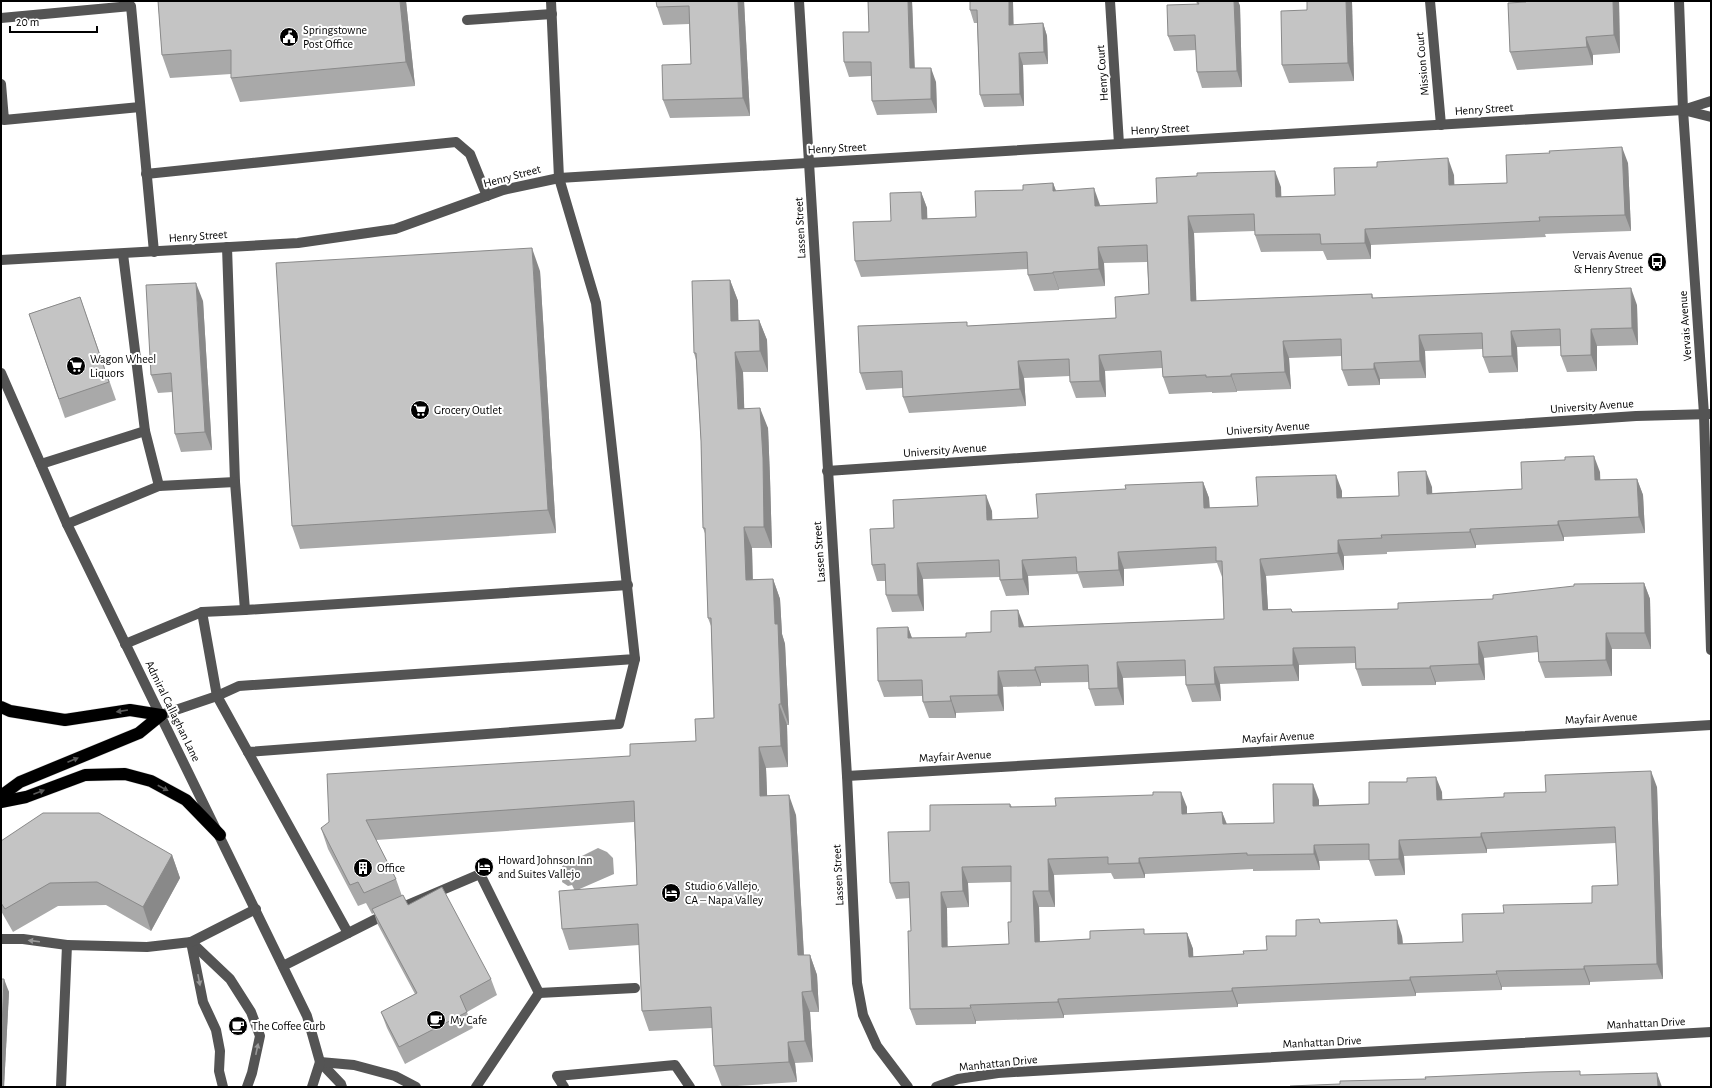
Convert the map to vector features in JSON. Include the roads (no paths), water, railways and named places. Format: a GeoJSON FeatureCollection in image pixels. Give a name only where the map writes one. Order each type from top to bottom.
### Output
{"type":"FeatureCollection","features":[{"type":"Feature","properties":{"kind":"highway"},"geometry":{"type":"LineString","coordinates":[[1,707],[10,711],[65,720],[130,710],[161,715]]}},
{"type":"Feature","properties":{"kind":"highway"},"geometry":{"type":"LineString","coordinates":[[1,796],[20,782],[139,733],[161,715]]}},
{"type":"Feature","properties":{"kind":"highway"},"geometry":{"type":"LineString","coordinates":[[1,802],[26,797],[84,775],[125,774],[151,781],[186,800],[220,836]]}},
{"type":"Feature","properties":{"kind":"street"},"geometry":{"type":"LineString","coordinates":[[248,752],[619,724],[635,659],[596,302],[560,178],[551,1]]}},
{"type":"Feature","properties":{"kind":"street","name":"Lassen Street"},"geometry":{"type":"LineString","coordinates":[[799,1],[810,162],[857,983],[863,1015],[878,1046],[908,1087]]}},
{"type":"Feature","properties":{"kind":"street","name":"Henry Court"},"geometry":{"type":"LineString","coordinates":[[1110,1],[1120,144]]}},
{"type":"Feature","properties":{"kind":"street","name":"Mission Court"},"geometry":{"type":"LineString","coordinates":[[1430,1],[1441,125]]}},
{"type":"Feature","properties":{"kind":"street","name":"Vervais Avenue"},"geometry":{"type":"LineString","coordinates":[[1679,1],[1683,110],[1708,414],[1711,650]]}},
{"type":"Feature","properties":{"kind":"street"},"geometry":{"type":"LineString","coordinates":[[1,18],[131,3],[154,252]]}},
{"type":"Feature","properties":{"kind":"street"},"geometry":{"type":"LineString","coordinates":[[467,20],[552,14]]}},
{"type":"Feature","properties":{"kind":"street"},"geometry":{"type":"LineString","coordinates":[[1,84],[4,120],[140,107]]}},
{"type":"Feature","properties":{"kind":"street","name":"Henry Street"},"geometry":{"type":"LineString","coordinates":[[1,260],[298,243],[395,229],[503,190],[560,178],[1683,110],[1711,101]]}},
{"type":"Feature","properties":{"kind":"street","name":"Henry Street"},"geometry":{"type":"LineString","coordinates":[[1683,110],[1711,117]]}},
{"type":"Feature","properties":{"kind":"street"},"geometry":{"type":"LineString","coordinates":[[146,174],[456,142],[470,154],[487,196]]}},
{"type":"Feature","properties":{"kind":"street"},"geometry":{"type":"LineString","coordinates":[[227,247],[235,482],[245,610]]}},
{"type":"Feature","properties":{"kind":"street"},"geometry":{"type":"LineString","coordinates":[[123,254],[145,431],[159,486]]}},
{"type":"Feature","properties":{"kind":"street","name":"Admiral Callaghan Lane"},"geometry":{"type":"LineString","coordinates":[[1,373],[67,524],[307,1016],[320,1062],[342,1084],[342,1087]]}},
{"type":"Feature","properties":{"kind":"street","name":"University Avenue"},"geometry":{"type":"LineString","coordinates":[[827,471],[1628,416],[1708,414]]}},
{"type":"Feature","properties":{"kind":"street"},"geometry":{"type":"LineString","coordinates":[[41,464],[145,431]]}},
{"type":"Feature","properties":{"kind":"street"},"geometry":{"type":"LineString","coordinates":[[67,524],[159,486],[235,482]]}},
{"type":"Feature","properties":{"kind":"street"},"geometry":{"type":"LineString","coordinates":[[125,644],[202,612],[628,585]]}},
{"type":"Feature","properties":{"kind":"street"},"geometry":{"type":"LineString","coordinates":[[202,612],[217,696],[348,933]]}},
{"type":"Feature","properties":{"kind":"street"},"geometry":{"type":"LineString","coordinates":[[161,715],[217,696],[239,686],[635,659]]}},
{"type":"Feature","properties":{"kind":"street","name":"Mayfair Avenue"},"geometry":{"type":"LineString","coordinates":[[846,776],[1711,725]]}},
{"type":"Feature","properties":{"kind":"street"},"geometry":{"type":"LineString","coordinates":[[283,966],[386,914],[480,874],[539,993]]}},
{"type":"Feature","properties":{"kind":"street"},"geometry":{"type":"LineString","coordinates":[[1,939],[24,939],[67,945],[147,947],[191,942],[256,909]]}},
{"type":"Feature","properties":{"kind":"street"},"geometry":{"type":"LineString","coordinates":[[191,942],[203,1002],[216,1030],[220,1051],[219,1071],[223,1087]]}},
{"type":"Feature","properties":{"kind":"street"},"geometry":{"type":"LineString","coordinates":[[191,942],[230,978],[251,1012],[260,1036],[252,1073],[247,1087]]}},
{"type":"Feature","properties":{"kind":"street"},"geometry":{"type":"LineString","coordinates":[[61,1087],[67,945]]}},
{"type":"Feature","properties":{"kind":"street"},"geometry":{"type":"LineString","coordinates":[[539,993],[635,988]]}},
{"type":"Feature","properties":{"kind":"street"},"geometry":{"type":"LineString","coordinates":[[476,1087],[539,993]]}},
{"type":"Feature","properties":{"kind":"street","name":"Manhattan Drive"},"geometry":{"type":"LineString","coordinates":[[936,1087],[958,1080],[998,1073],[1711,1032]]}},
{"type":"Feature","properties":{"kind":"street"},"geometry":{"type":"LineString","coordinates":[[312,1087],[320,1062],[354,1065],[395,1076],[416,1087]]}},
{"type":"Feature","properties":{"kind":"street"},"geometry":{"type":"LineString","coordinates":[[564,1087],[557,1076],[675,1066],[690,1087]]}},
{"type":"Feature","properties":{"kind":"place","name":"Springstowne Post Office"},"geometry":{"type":"Point","coordinates":[289,37]}},
{"type":"Feature","properties":{"kind":"place","name":"Vervais Avenue & Henry Street"},"geometry":{"type":"Point","coordinates":[1657,262]}},
{"type":"Feature","properties":{"kind":"place","name":"Wagon Wheel Liquors"},"geometry":{"type":"Point","coordinates":[76,366]}},
{"type":"Feature","properties":{"kind":"place","name":"Grocery Outlet"},"geometry":{"type":"Point","coordinates":[420,410]}},
{"type":"Feature","properties":{"kind":"place","name":"Howard Johnson Inn and Suites Vallejo"},"geometry":{"type":"Point","coordinates":[484,867]}},
{"type":"Feature","properties":{"kind":"place","name":"Office"},"geometry":{"type":"Point","coordinates":[363,868]}},
{"type":"Feature","properties":{"kind":"place","name":"Studio 6 Vallejo, CA – Napa Valley"},"geometry":{"type":"Point","coordinates":[671,893]}},
{"type":"Feature","properties":{"kind":"place","name":"My Cafe"},"geometry":{"type":"Point","coordinates":[436,1020]}},
{"type":"Feature","properties":{"kind":"place","name":"The Coffee Curb"},"geometry":{"type":"Point","coordinates":[238,1026]}}]}
